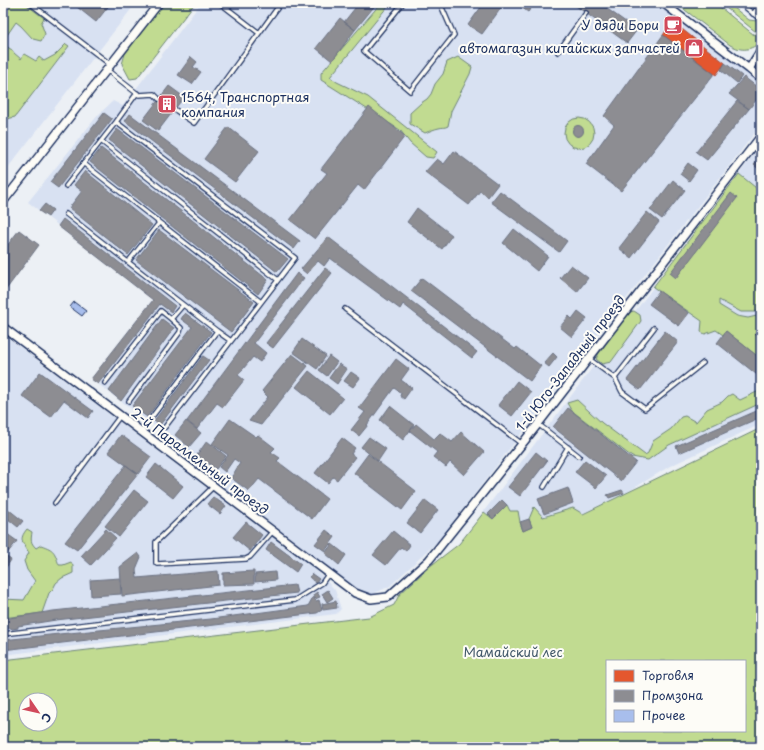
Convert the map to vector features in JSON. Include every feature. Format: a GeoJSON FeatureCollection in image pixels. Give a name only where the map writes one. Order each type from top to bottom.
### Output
{"type":"FeatureCollection","features":[{"type":"Feature","properties":{"kind":"street"},"geometry":{"type":"LineString","coordinates":[[3,202],[159,3]]}},
{"type":"Feature","properties":{"kind":"street"},"geometry":{"type":"LineString","coordinates":[[663,3],[761,79]]}},
{"type":"Feature","properties":{"kind":"street"},"geometry":{"type":"LineString","coordinates":[[749,69],[761,50]]}},
{"type":"Feature","properties":{"kind":"street","name":"1-й Юго-Западный проезд"},"geometry":{"type":"LineString","coordinates":[[388,597],[429,560],[589,359],[761,136]]}},
{"type":"Feature","properties":{"kind":"street","name":"2-й Параллельный проезд"},"geometry":{"type":"LineString","coordinates":[[3,327],[355,593],[371,599],[388,597]]}},
{"type":"Feature","properties":{"kind":"lane"},"geometry":{"type":"LineString","coordinates":[[30,3],[109,67],[139,95],[154,94],[159,99]]}},
{"type":"Feature","properties":{"kind":"lane"},"geometry":{"type":"LineString","coordinates":[[220,3],[259,32]]}},
{"type":"Feature","properties":{"kind":"lane"},"geometry":{"type":"LineString","coordinates":[[174,109],[194,123],[281,3]]}},
{"type":"Feature","properties":{"kind":"lane"},"geometry":{"type":"LineString","coordinates":[[403,3],[364,51],[410,92],[454,35],[440,3]]}},
{"type":"Feature","properties":{"kind":"lane"},"geometry":{"type":"LineString","coordinates":[[740,3],[761,20]]}},
{"type":"Feature","properties":{"kind":"lane"},"geometry":{"type":"LineString","coordinates":[[753,14],[761,3]]}},
{"type":"Feature","properties":{"kind":"lane"},"geometry":{"type":"LineString","coordinates":[[558,52],[586,13]]}},
{"type":"Feature","properties":{"kind":"lane"},"geometry":{"type":"LineString","coordinates":[[66,186],[137,93]]}},
{"type":"Feature","properties":{"kind":"lane"},"geometry":{"type":"LineString","coordinates":[[116,122],[295,258],[165,427]]}},
{"type":"Feature","properties":{"kind":"lane"},"geometry":{"type":"LineString","coordinates":[[101,141],[278,280]]}},
{"type":"Feature","properties":{"kind":"lane"},"geometry":{"type":"LineString","coordinates":[[83,163],[260,302]]}},
{"type":"Feature","properties":{"kind":"lane"},"geometry":{"type":"LineString","coordinates":[[66,214],[231,341]]}},
{"type":"Feature","properties":{"kind":"lane"},"geometry":{"type":"LineString","coordinates":[[128,262],[159,223]]}},
{"type":"Feature","properties":{"kind":"lane"},"geometry":{"type":"LineString","coordinates":[[171,320],[183,304]]}},
{"type":"Feature","properties":{"kind":"lane"},"geometry":{"type":"LineString","coordinates":[[345,309],[522,444]]}},
{"type":"Feature","properties":{"kind":"lane"},"geometry":{"type":"LineString","coordinates":[[105,383],[161,311],[181,328],[180,332],[129,400]]}},
{"type":"Feature","properties":{"kind":"lane"},"geometry":{"type":"LineString","coordinates":[[615,378],[654,328]]}},
{"type":"Feature","properties":{"kind":"lane"},"geometry":{"type":"LineString","coordinates":[[151,418],[217,331]]}},
{"type":"Feature","properties":{"kind":"lane"},"geometry":{"type":"LineString","coordinates":[[589,359],[615,378],[622,392],[645,409],[703,363]]}},
{"type":"Feature","properties":{"kind":"lane"},"geometry":{"type":"LineString","coordinates":[[55,503],[120,416]]}},
{"type":"Feature","properties":{"kind":"lane"},"geometry":{"type":"LineString","coordinates":[[538,424],[579,456]]}},
{"type":"Feature","properties":{"kind":"lane"},"geometry":{"type":"LineString","coordinates":[[544,487],[568,447]]}},
{"type":"Feature","properties":{"kind":"lane"},"geometry":{"type":"LineString","coordinates":[[214,486],[156,542],[157,564],[246,559],[250,557],[273,531]]}},
{"type":"Feature","properties":{"kind":"lane"},"geometry":{"type":"LineString","coordinates":[[3,634],[295,600],[322,583],[329,573]]}},
{"type":"Feature","properties":{"kind":"shaded area"},"geometry":{"type":"Polygon","coordinates":[[[3,3],[136,3],[3,174],[3,3]]]}},
{"type":"Feature","properties":{"kind":"shaded area"},"geometry":{"type":"Polygon","coordinates":[[[201,3],[656,3],[748,71],[761,83],[761,125],[438,541],[390,586],[371,595],[360,591],[162,441],[167,435],[91,379],[153,299],[28,202],[98,115],[113,101],[123,106],[201,3]]]}},
{"type":"Feature","properties":{"kind":"shaded area"},"geometry":{"type":"Polygon","coordinates":[[[734,3],[761,3],[761,25],[734,3]]]}},
{"type":"Feature","properties":{"kind":"shaded area"},"geometry":{"type":"Polygon","coordinates":[[[761,145],[761,424],[670,466],[626,493],[482,561],[459,544],[761,145]]]}},
{"type":"Feature","properties":{"kind":"shaded area"},"geometry":{"type":"Polygon","coordinates":[[[3,334],[317,571],[335,590],[341,609],[336,614],[3,655],[3,334]]]}},
{"type":"Feature","properties":{"kind":"green space"},"geometry":{"type":"Polygon","coordinates":[[[3,3],[24,3],[44,18],[41,23],[45,34],[41,41],[33,39],[16,22],[3,41],[3,3]]]}},
{"type":"Feature","properties":{"kind":"green space"},"geometry":{"type":"Polygon","coordinates":[[[170,3],[195,3],[137,78],[130,79],[122,64],[125,54],[162,6],[169,5],[170,3]]]}},
{"type":"Feature","properties":{"kind":"green space"},"geometry":{"type":"Polygon","coordinates":[[[381,3],[387,3],[388,6],[330,77],[368,97],[437,152],[433,158],[426,157],[410,143],[400,130],[321,80],[321,73],[381,3]]]}},
{"type":"Feature","properties":{"kind":"green space"},"geometry":{"type":"Polygon","coordinates":[[[676,3],[715,3],[754,35],[759,29],[761,31],[761,42],[746,49],[739,49],[730,45],[676,3]]]}},
{"type":"Feature","properties":{"kind":"green space"},"geometry":{"type":"Polygon","coordinates":[[[720,3],[728,3],[749,20],[757,21],[761,25],[756,32],[720,3]]]}},
{"type":"Feature","properties":{"kind":"green space"},"geometry":{"type":"Polygon","coordinates":[[[3,44],[21,59],[24,54],[36,61],[39,57],[44,61],[55,55],[66,44],[69,46],[15,117],[3,120],[3,44]]]}},
{"type":"Feature","properties":{"kind":"green space"},"geometry":{"type":"Polygon","coordinates":[[[458,57],[472,67],[470,74],[451,111],[448,126],[425,133],[410,124],[410,113],[431,94],[435,84],[443,74],[447,62],[458,57]]]}},
{"type":"Feature","properties":{"kind":"green space"},"geometry":{"type":"Polygon","coordinates":[[[579,118],[585,119],[593,127],[593,139],[585,147],[579,148],[573,147],[565,139],[564,133],[565,127],[573,119],[579,118]]]}},
{"type":"Feature","properties":{"kind":"green space"},"geometry":{"type":"Polygon","coordinates":[[[739,174],[761,192],[761,309],[755,312],[741,312],[719,300],[719,305],[737,316],[748,318],[761,315],[761,359],[726,331],[723,335],[716,330],[705,334],[701,332],[702,321],[653,287],[739,174]]]}},
{"type":"Feature","properties":{"kind":"green space"},"geometry":{"type":"Polygon","coordinates":[[[634,311],[640,315],[641,321],[611,362],[602,364],[596,359],[599,353],[630,312],[634,311]]]}},
{"type":"Feature","properties":{"kind":"green space"},"geometry":{"type":"Polygon","coordinates":[[[761,390],[761,403],[669,445],[648,460],[632,457],[571,410],[567,403],[577,400],[602,423],[645,455],[648,453],[653,441],[671,429],[681,417],[685,416],[696,422],[707,409],[722,402],[732,394],[740,400],[761,390]]]}},
{"type":"Feature","properties":{"kind":"green space","name":"Мамайский лес"},"geometry":{"type":"Polygon","coordinates":[[[761,428],[761,747],[3,747],[3,660],[369,617],[394,605],[399,595],[429,567],[459,544],[484,512],[493,519],[507,505],[510,511],[518,511],[523,531],[532,527],[529,519],[534,507],[543,517],[573,508],[583,514],[761,428]]]}},
{"type":"Feature","properties":{"kind":"green space"},"geometry":{"type":"Polygon","coordinates":[[[27,529],[32,532],[31,541],[36,548],[41,545],[52,550],[59,565],[71,562],[73,566],[73,573],[62,578],[56,583],[49,593],[42,613],[3,618],[3,599],[24,600],[35,581],[27,570],[24,561],[29,553],[22,541],[24,533],[27,529]]]}},
{"type":"Feature","properties":{"kind":"building: Торговля"},"geometry":{"type":"Polygon","coordinates":[[[673,22],[725,63],[716,75],[663,35],[673,22]]]}},
{"type":"Feature","properties":{"kind":"building: Промзона"},"geometry":{"type":"Polygon","coordinates":[[[72,3],[111,3],[96,22],[72,3]]]}},
{"type":"Feature","properties":{"kind":"building: Промзона"},"geometry":{"type":"Polygon","coordinates":[[[359,3],[377,3],[355,30],[344,22],[359,3]]]}},
{"type":"Feature","properties":{"kind":"building: Промзона"},"geometry":{"type":"Polygon","coordinates":[[[484,3],[504,4],[482,34],[468,25],[484,3]]]}},
{"type":"Feature","properties":{"kind":"building: Промзона"},"geometry":{"type":"Polygon","coordinates":[[[520,3],[535,3],[528,12],[518,5],[520,3]]]}},
{"type":"Feature","properties":{"kind":"building: Промзона"},"geometry":{"type":"Polygon","coordinates":[[[572,3],[599,3],[637,30],[627,43],[572,3]]]}},
{"type":"Feature","properties":{"kind":"building: Промзона"},"geometry":{"type":"Polygon","coordinates":[[[340,18],[355,30],[332,61],[316,48],[340,18]]]}},
{"type":"Feature","properties":{"kind":"building: Промзона"},"geometry":{"type":"Polygon","coordinates":[[[663,35],[714,74],[621,191],[586,164],[614,125],[604,116],[663,35]]]}},
{"type":"Feature","properties":{"kind":"building: Промзона"},"geometry":{"type":"Polygon","coordinates":[[[191,57],[197,62],[193,67],[201,72],[192,84],[178,75],[191,57]]]}},
{"type":"Feature","properties":{"kind":"building: Промзона"},"geometry":{"type":"Polygon","coordinates":[[[725,63],[742,76],[737,83],[721,70],[725,63]]]}},
{"type":"Feature","properties":{"kind":"building: Промзона"},"geometry":{"type":"Polygon","coordinates":[[[744,77],[761,90],[761,94],[749,109],[729,94],[744,77]]]}},
{"type":"Feature","properties":{"kind":"building: Промзона","name":"1564, Транспортная компания"},"geometry":{"type":"Polygon","coordinates":[[[169,86],[184,97],[158,131],[143,120],[169,86]]]}},
{"type":"Feature","properties":{"kind":"building: Промзона"},"geometry":{"type":"Polygon","coordinates":[[[737,101],[749,109],[707,160],[696,152],[737,101]]]}},
{"type":"Feature","properties":{"kind":"building: Промзона"},"geometry":{"type":"Polygon","coordinates":[[[369,107],[405,136],[364,190],[358,185],[315,239],[290,220],[327,173],[321,169],[369,107]]]}},
{"type":"Feature","properties":{"kind":"building: Промзона"},"geometry":{"type":"Polygon","coordinates":[[[104,113],[112,119],[58,188],[50,182],[104,113]]]}},
{"type":"Feature","properties":{"kind":"building: Промзона"},"geometry":{"type":"Polygon","coordinates":[[[130,114],[300,241],[294,249],[125,121],[130,114]]]}},
{"type":"Feature","properties":{"kind":"building: Промзона"},"geometry":{"type":"Polygon","coordinates":[[[576,126],[580,126],[582,127],[582,135],[576,136],[573,133],[573,129],[576,126]]]}},
{"type":"Feature","properties":{"kind":"building: Промзона"},"geometry":{"type":"Polygon","coordinates":[[[228,127],[259,151],[235,182],[204,159],[228,127]]]}},
{"type":"Feature","properties":{"kind":"building: Промзона"},"geometry":{"type":"Polygon","coordinates":[[[117,129],[288,259],[277,272],[109,140],[117,129]]]}},
{"type":"Feature","properties":{"kind":"building: Промзона"},"geometry":{"type":"Polygon","coordinates":[[[101,148],[268,280],[258,294],[90,162],[101,148]]]}},
{"type":"Feature","properties":{"kind":"building: Промзона"},"geometry":{"type":"Polygon","coordinates":[[[454,151],[498,184],[488,197],[480,191],[469,205],[425,172],[437,159],[444,164],[454,151]]]}},
{"type":"Feature","properties":{"kind":"building: Промзона"},"geometry":{"type":"Polygon","coordinates":[[[761,157],[761,171],[754,165],[761,157]]]}},
{"type":"Feature","properties":{"kind":"building: Промзона"},"geometry":{"type":"Polygon","coordinates":[[[688,163],[697,170],[689,181],[680,174],[688,163]]]}},
{"type":"Feature","properties":{"kind":"building: Промзона"},"geometry":{"type":"Polygon","coordinates":[[[85,171],[152,225],[128,255],[69,208],[82,191],[74,185],[85,171]]]}},
{"type":"Feature","properties":{"kind":"building: Промзона"},"geometry":{"type":"Polygon","coordinates":[[[673,180],[685,190],[662,219],[650,210],[673,180]]]}},
{"type":"Feature","properties":{"kind":"building: Промзона"},"geometry":{"type":"Polygon","coordinates":[[[500,191],[567,241],[559,252],[491,202],[500,191]]]}},
{"type":"Feature","properties":{"kind":"building: Промзона"},"geometry":{"type":"Polygon","coordinates":[[[731,193],[737,198],[676,278],[670,273],[731,193]]]}},
{"type":"Feature","properties":{"kind":"building: Промзона"},"geometry":{"type":"Polygon","coordinates":[[[45,204],[53,210],[48,217],[39,211],[45,204]]]}},
{"type":"Feature","properties":{"kind":"building: Промзона"},"geometry":{"type":"Polygon","coordinates":[[[417,208],[452,235],[442,249],[407,222],[417,208]]]}},
{"type":"Feature","properties":{"kind":"building: Промзона"},"geometry":{"type":"Polygon","coordinates":[[[647,212],[659,222],[631,258],[619,248],[647,212]]]}},
{"type":"Feature","properties":{"kind":"building: Промзона"},"geometry":{"type":"Polygon","coordinates":[[[63,219],[175,306],[171,312],[160,304],[98,384],[91,379],[153,300],[58,226],[63,219]]]}},
{"type":"Feature","properties":{"kind":"building: Промзона"},"geometry":{"type":"Polygon","coordinates":[[[514,229],[548,256],[537,271],[503,243],[514,229]]]}},
{"type":"Feature","properties":{"kind":"building: Промзона"},"geometry":{"type":"Polygon","coordinates":[[[19,230],[39,245],[5,291],[3,290],[3,251],[19,230]]]}},
{"type":"Feature","properties":{"kind":"building: Промзона"},"geometry":{"type":"Polygon","coordinates":[[[159,230],[254,302],[231,332],[136,260],[159,230]]]}},
{"type":"Feature","properties":{"kind":"building: Промзона"},"geometry":{"type":"Polygon","coordinates":[[[328,237],[477,352],[472,358],[403,304],[400,309],[330,258],[324,266],[318,261],[307,274],[301,269],[328,237]]]}},
{"type":"Feature","properties":{"kind":"building: Промзона"},"geometry":{"type":"Polygon","coordinates":[[[571,265],[588,278],[577,292],[560,278],[571,265]]]}},
{"type":"Feature","properties":{"kind":"building: Промзона"},"geometry":{"type":"Polygon","coordinates":[[[325,268],[332,273],[273,348],[266,343],[325,268]]]}},
{"type":"Feature","properties":{"kind":"building: Промзона"},"geometry":{"type":"Polygon","coordinates":[[[297,273],[304,278],[254,343],[266,353],[260,362],[253,357],[238,375],[244,380],[223,407],[217,403],[197,429],[187,421],[297,273]]]}},
{"type":"Feature","properties":{"kind":"building: Промзона"},"geometry":{"type":"Polygon","coordinates":[[[422,278],[515,349],[517,347],[541,366],[530,381],[411,291],[422,278]]]}},
{"type":"Feature","properties":{"kind":"building: Промзона"},"geometry":{"type":"Polygon","coordinates":[[[659,291],[689,313],[679,326],[649,304],[659,291]]]}},
{"type":"Feature","properties":{"kind":"building: Промзона"},"geometry":{"type":"Polygon","coordinates":[[[578,311],[587,318],[572,337],[560,327],[569,316],[572,319],[578,311]]]}},
{"type":"Feature","properties":{"kind":"building: Промзона"},"geometry":{"type":"Polygon","coordinates":[[[185,313],[211,332],[147,417],[132,406],[192,327],[181,319],[185,313]]]}},
{"type":"Feature","properties":{"kind":"building: Промзона"},"geometry":{"type":"Polygon","coordinates":[[[162,319],[174,328],[121,401],[109,391],[162,319]]]}},
{"type":"Feature","properties":{"kind":"building: Промзона"},"geometry":{"type":"Polygon","coordinates":[[[761,326],[761,339],[755,334],[761,326]]]}},
{"type":"Feature","properties":{"kind":"building: Промзона"},"geometry":{"type":"Polygon","coordinates":[[[665,331],[678,342],[640,390],[627,380],[665,331]]]}},
{"type":"Feature","properties":{"kind":"building: Промзона"},"geometry":{"type":"Polygon","coordinates":[[[726,331],[761,359],[761,378],[717,343],[726,331]]]}},
{"type":"Feature","properties":{"kind":"building: Промзона"},"geometry":{"type":"Polygon","coordinates":[[[302,339],[326,356],[317,369],[293,352],[302,339]]]}},
{"type":"Feature","properties":{"kind":"building: Промзона"},"geometry":{"type":"Polygon","coordinates":[[[553,353],[557,357],[549,367],[544,363],[553,353]]]}},
{"type":"Feature","properties":{"kind":"building: Промзона"},"geometry":{"type":"Polygon","coordinates":[[[292,354],[308,366],[261,425],[249,421],[268,397],[262,391],[292,354]]]}},
{"type":"Feature","properties":{"kind":"building: Промзона"},"geometry":{"type":"Polygon","coordinates":[[[203,356],[209,360],[160,425],[154,421],[203,356]]]}},
{"type":"Feature","properties":{"kind":"building: Промзона"},"geometry":{"type":"Polygon","coordinates":[[[329,356],[337,362],[327,376],[319,370],[329,356]]]}},
{"type":"Feature","properties":{"kind":"building: Промзона"},"geometry":{"type":"Polygon","coordinates":[[[396,359],[409,369],[401,380],[412,388],[404,399],[400,396],[401,393],[394,388],[359,436],[351,430],[365,412],[359,408],[396,359]]]}},
{"type":"Feature","properties":{"kind":"building: Промзона"},"geometry":{"type":"Polygon","coordinates":[[[339,364],[347,369],[337,384],[329,378],[339,364]]]}},
{"type":"Feature","properties":{"kind":"building: Промзона"},"geometry":{"type":"Polygon","coordinates":[[[309,371],[343,398],[330,414],[296,387],[309,371]]]}},
{"type":"Feature","properties":{"kind":"building: Промзона"},"geometry":{"type":"Polygon","coordinates":[[[40,372],[93,411],[88,418],[64,400],[51,417],[22,396],[40,372]]]}},
{"type":"Feature","properties":{"kind":"building: Промзона"},"geometry":{"type":"Polygon","coordinates":[[[351,372],[360,378],[353,387],[344,381],[351,372]]]}},
{"type":"Feature","properties":{"kind":"building: Промзона"},"geometry":{"type":"Polygon","coordinates":[[[517,381],[531,392],[512,416],[498,405],[517,381]]]}},
{"type":"Feature","properties":{"kind":"building: Промзона"},"geometry":{"type":"Polygon","coordinates":[[[390,406],[414,425],[403,440],[380,420],[390,406]]]}},
{"type":"Feature","properties":{"kind":"building: Промзона"},"geometry":{"type":"Polygon","coordinates":[[[568,408],[636,462],[621,481],[553,427],[568,408]]]}},
{"type":"Feature","properties":{"kind":"building: Промзона"},"geometry":{"type":"Polygon","coordinates":[[[761,409],[761,417],[679,453],[676,446],[761,409]]]}},
{"type":"Feature","properties":{"kind":"building: Промзона"},"geometry":{"type":"Polygon","coordinates":[[[230,419],[256,437],[258,435],[275,448],[271,452],[280,458],[277,461],[327,499],[312,519],[259,479],[249,491],[231,478],[240,463],[234,459],[225,472],[219,467],[228,455],[212,444],[230,419]]]}},
{"type":"Feature","properties":{"kind":"building: Промзона"},"geometry":{"type":"Polygon","coordinates":[[[186,421],[201,433],[189,447],[175,435],[186,421]]]}},
{"type":"Feature","properties":{"kind":"building: Промзона"},"geometry":{"type":"Polygon","coordinates":[[[416,424],[434,439],[440,433],[452,442],[461,432],[484,452],[464,475],[450,462],[446,467],[433,457],[437,452],[410,431],[416,424]]]}},
{"type":"Feature","properties":{"kind":"building: Промзона"},"geometry":{"type":"Polygon","coordinates":[[[121,435],[151,457],[138,474],[108,452],[121,435]]]}},
{"type":"Feature","properties":{"kind":"building: Промзона"},"geometry":{"type":"Polygon","coordinates":[[[369,437],[386,449],[378,461],[361,447],[369,437]]]}},
{"type":"Feature","properties":{"kind":"building: Промзона"},"geometry":{"type":"Polygon","coordinates":[[[342,438],[355,448],[351,454],[355,457],[337,480],[333,477],[328,483],[315,473],[342,438]]]}},
{"type":"Feature","properties":{"kind":"building: Промзона"},"geometry":{"type":"Polygon","coordinates":[[[207,441],[226,456],[216,469],[197,455],[207,441]]]}},
{"type":"Feature","properties":{"kind":"building: Промзона"},"geometry":{"type":"Polygon","coordinates":[[[536,452],[547,461],[520,496],[508,487],[536,452]]]}},
{"type":"Feature","properties":{"kind":"building: Промзона"},"geometry":{"type":"Polygon","coordinates":[[[368,454],[416,491],[402,510],[354,473],[368,454]]]}},
{"type":"Feature","properties":{"kind":"building: Промзона"},"geometry":{"type":"Polygon","coordinates":[[[585,460],[606,476],[596,488],[575,472],[585,460]]]}},
{"type":"Feature","properties":{"kind":"building: Промзона"},"geometry":{"type":"Polygon","coordinates":[[[156,464],[183,486],[173,498],[146,477],[156,464]]]}},
{"type":"Feature","properties":{"kind":"building: Промзона"},"geometry":{"type":"Polygon","coordinates":[[[126,465],[138,474],[77,550],[65,542],[126,465]]]}},
{"type":"Feature","properties":{"kind":"building: Промзона"},"geometry":{"type":"Polygon","coordinates":[[[568,488],[573,503],[544,514],[538,499],[568,488]]]}},
{"type":"Feature","properties":{"kind":"building: Промзона"},"geometry":{"type":"Polygon","coordinates":[[[134,490],[148,501],[119,537],[105,526],[134,490]]]}},
{"type":"Feature","properties":{"kind":"building: Промзона"},"geometry":{"type":"Polygon","coordinates":[[[622,490],[624,493],[609,498],[607,495],[622,490]]]}},
{"type":"Feature","properties":{"kind":"building: Промзона"},"geometry":{"type":"Polygon","coordinates":[[[213,497],[226,506],[220,514],[207,504],[213,497]]]}},
{"type":"Feature","properties":{"kind":"building: Промзона"},"geometry":{"type":"Polygon","coordinates":[[[425,500],[438,510],[420,533],[407,523],[425,500]]]}},
{"type":"Feature","properties":{"kind":"building: Промзона"},"geometry":{"type":"Polygon","coordinates":[[[502,500],[507,505],[493,519],[488,514],[502,500]]]}},
{"type":"Feature","properties":{"kind":"building: Промзона"},"geometry":{"type":"Polygon","coordinates":[[[3,505],[23,521],[18,527],[3,515],[3,505]]]}},
{"type":"Feature","properties":{"kind":"building: Промзона"},"geometry":{"type":"Polygon","coordinates":[[[529,519],[532,527],[523,531],[520,522],[529,519]]]}},
{"type":"Feature","properties":{"kind":"building: Промзона"},"geometry":{"type":"Polygon","coordinates":[[[246,522],[262,535],[250,551],[233,537],[246,522]]]}},
{"type":"Feature","properties":{"kind":"building: Промзона"},"geometry":{"type":"Polygon","coordinates":[[[106,529],[116,538],[91,565],[81,556],[106,529]]]}},
{"type":"Feature","properties":{"kind":"building: Промзона"},"geometry":{"type":"Polygon","coordinates":[[[326,530],[335,537],[325,551],[315,544],[326,530]]]}},
{"type":"Feature","properties":{"kind":"building: Промзона"},"geometry":{"type":"Polygon","coordinates":[[[3,531],[17,541],[6,555],[3,553],[3,531]]]}},
{"type":"Feature","properties":{"kind":"building: Промзона"},"geometry":{"type":"Polygon","coordinates":[[[393,531],[410,545],[406,551],[401,547],[386,565],[373,555],[393,531]]]}},
{"type":"Feature","properties":{"kind":"building: Промзона"},"geometry":{"type":"Polygon","coordinates":[[[271,542],[301,564],[296,572],[266,550],[271,542]]]}},
{"type":"Feature","properties":{"kind":"building: Промзона"},"geometry":{"type":"Polygon","coordinates":[[[332,544],[346,555],[339,565],[325,553],[332,544]]]}},
{"type":"Feature","properties":{"kind":"building: Промзона"},"geometry":{"type":"Polygon","coordinates":[[[138,553],[141,557],[136,569],[137,578],[218,571],[219,585],[122,596],[120,567],[138,553]]]}},
{"type":"Feature","properties":{"kind":"building: Промзона"},"geometry":{"type":"Polygon","coordinates":[[[3,554],[11,560],[3,572],[3,554]]]}},
{"type":"Feature","properties":{"kind":"building: Промзона"},"geometry":{"type":"Polygon","coordinates":[[[254,571],[254,584],[223,585],[223,573],[254,571]]]}},
{"type":"Feature","properties":{"kind":"building: Промзона"},"geometry":{"type":"Polygon","coordinates":[[[275,572],[276,580],[255,582],[255,574],[275,572]]]}},
{"type":"Feature","properties":{"kind":"building: Промзона"},"geometry":{"type":"Polygon","coordinates":[[[312,574],[319,579],[316,583],[309,577],[312,574]]]}},
{"type":"Feature","properties":{"kind":"building: Промзона"},"geometry":{"type":"Polygon","coordinates":[[[120,578],[121,594],[91,596],[90,580],[120,578]]]}},
{"type":"Feature","properties":{"kind":"building: Промзона"},"geometry":{"type":"Polygon","coordinates":[[[295,585],[297,593],[56,620],[18,626],[18,628],[3,629],[3,619],[53,611],[295,585]]]}},
{"type":"Feature","properties":{"kind":"building: Промзона"},"geometry":{"type":"Polygon","coordinates":[[[328,590],[333,598],[327,602],[322,594],[328,590]]]}},
{"type":"Feature","properties":{"kind":"building: Промзона"},"geometry":{"type":"Polygon","coordinates":[[[317,592],[320,597],[315,599],[313,595],[317,592]]]}},
{"type":"Feature","properties":{"kind":"building: Промзона"},"geometry":{"type":"Polygon","coordinates":[[[313,597],[316,601],[319,600],[322,610],[317,613],[3,650],[3,640],[211,619],[308,606],[313,597]]]}},
{"type":"Feature","properties":{"kind":"building: Промзона"},"geometry":{"type":"Polygon","coordinates":[[[336,601],[337,608],[323,610],[322,604],[336,601]]]}},
{"type":"Feature","properties":{"kind":"building: Прочее"},"geometry":{"type":"Polygon","coordinates":[[[74,302],[86,311],[82,316],[70,307],[74,302]]]}},
{"type":"Feature","properties":{"kind":"place","name":"У дяди Бори"},"geometry":{"type":"Point","coordinates":[673,25]}},
{"type":"Feature","properties":{"kind":"place","name":"автомагазин китайских запчастей"},"geometry":{"type":"Point","coordinates":[694,48]}},
{"type":"Feature","properties":{"kind":"place","name":"1564, Транспортная компания"},"geometry":{"type":"Point","coordinates":[167,104]}}]}
